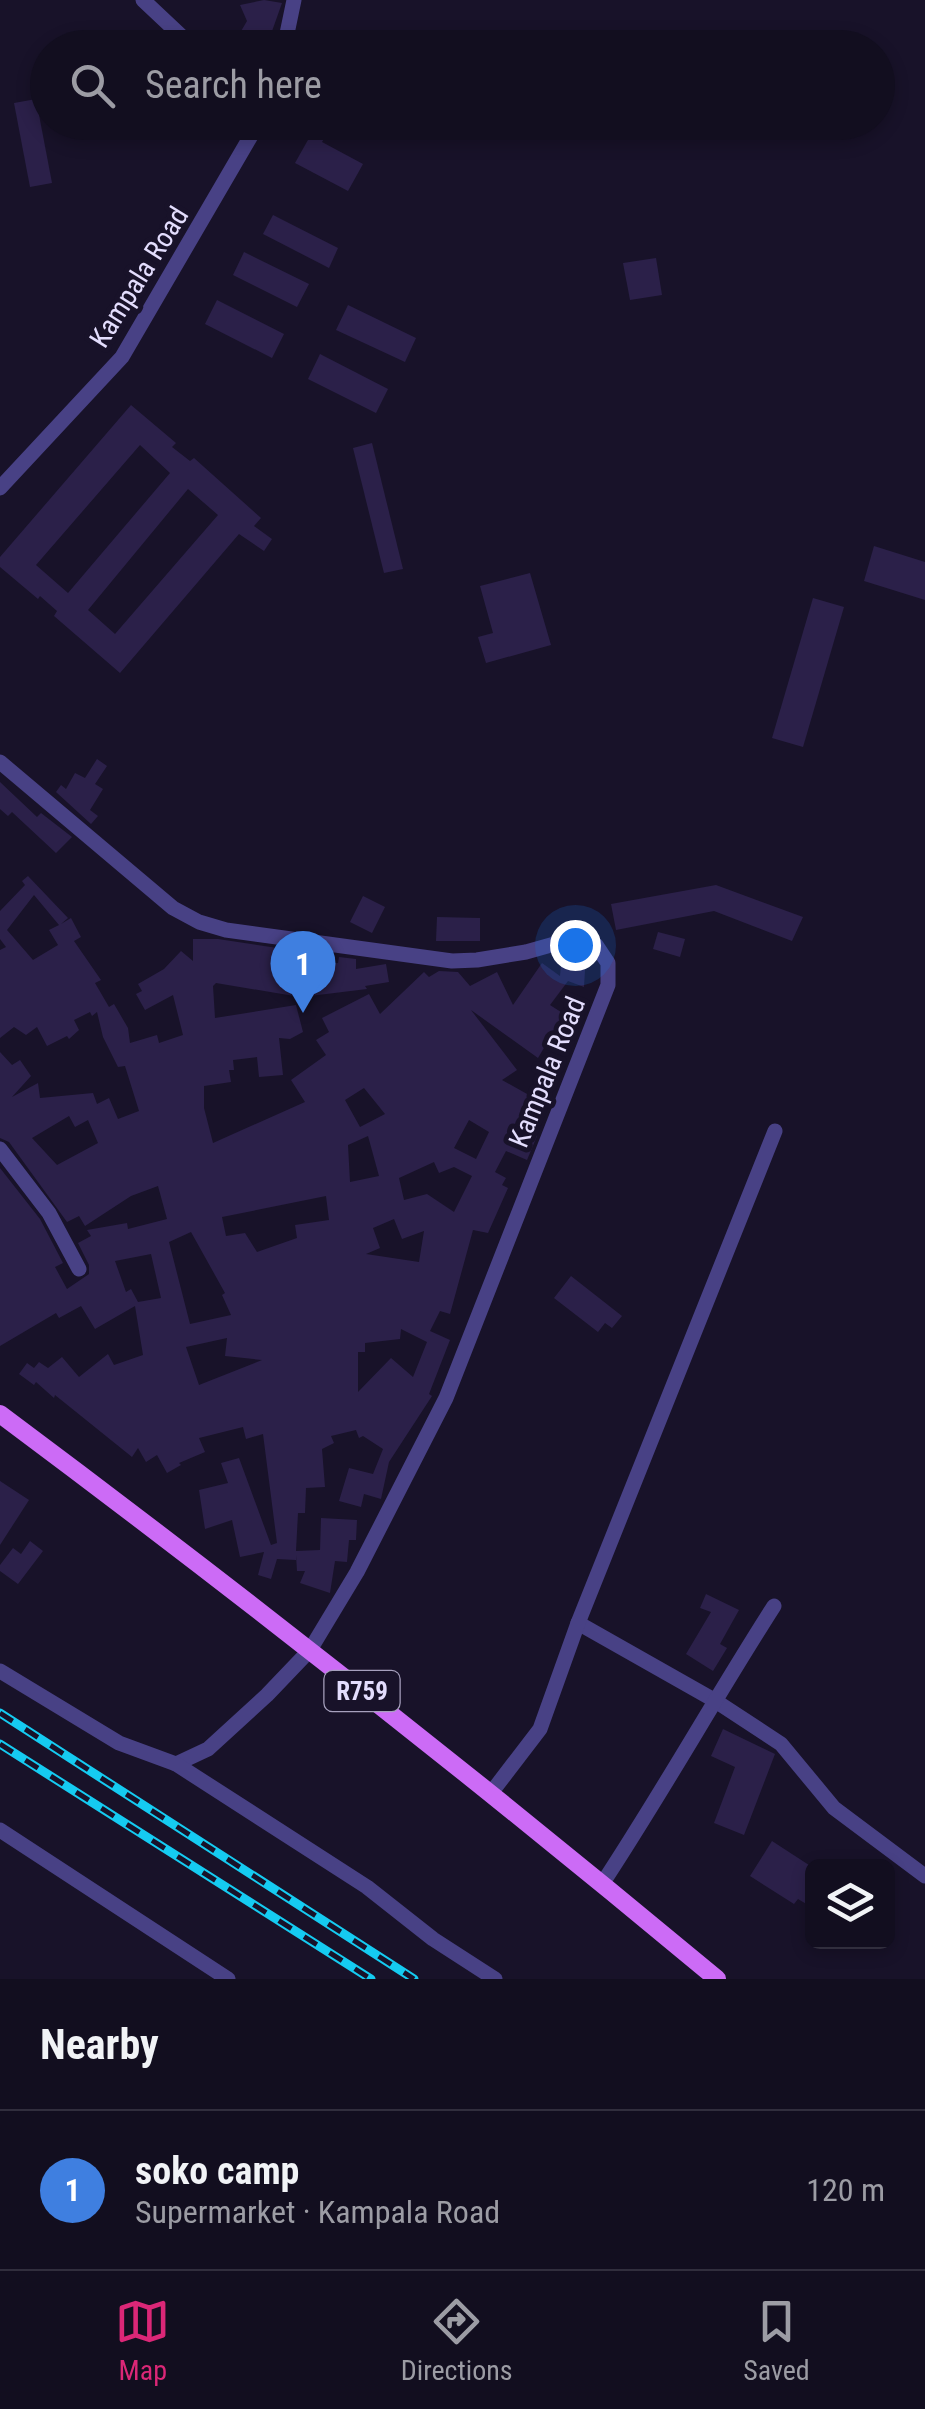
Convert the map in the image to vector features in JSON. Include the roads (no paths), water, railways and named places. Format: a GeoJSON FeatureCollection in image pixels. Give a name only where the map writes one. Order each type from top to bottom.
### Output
{"type":"FeatureCollection","features":[{"type":"Feature","properties":{"kind":"main road","name":"R759"},"geometry":{"type":"LineString","coordinates":[[0,1414],[310,1650],[713,1978]]}},
{"type":"Feature","properties":{"kind":"street"},"geometry":{"type":"LineString","coordinates":[[143,0],[175,30]]}},
{"type":"Feature","properties":{"kind":"street"},"geometry":{"type":"LineString","coordinates":[[288,30],[294,0]]}},
{"type":"Feature","properties":{"kind":"street","name":"Kampala Road"},"geometry":{"type":"LineString","coordinates":[[0,488],[122,357],[249,140]]}},
{"type":"Feature","properties":{"kind":"street","name":"Kampala Road"},"geometry":{"type":"LineString","coordinates":[[0,762],[173,908],[226,930],[452,961],[526,952],[565,941],[591,943],[608,963],[608,985],[592,1030],[446,1398],[357,1572],[310,1650]]}},
{"type":"Feature","properties":{"kind":"street"},"geometry":{"type":"LineString","coordinates":[[490,1793],[540,1729],[578,1623],[775,1131]]}},
{"type":"Feature","properties":{"kind":"street"},"geometry":{"type":"LineString","coordinates":[[0,1148],[49,1213],[79,1270]]}},
{"type":"Feature","properties":{"kind":"street"},"geometry":{"type":"LineString","coordinates":[[602,1884],[665,1788],[714,1700],[774,1606]]}},
{"type":"Feature","properties":{"kind":"street"},"geometry":{"type":"LineString","coordinates":[[578,1623],[714,1700],[781,1744],[834,1808],[925,1876]]}},
{"type":"Feature","properties":{"kind":"street"},"geometry":{"type":"LineString","coordinates":[[176,1764],[208,1750],[310,1650]]}},
{"type":"Feature","properties":{"kind":"street"},"geometry":{"type":"LineString","coordinates":[[0,1671],[120,1743],[176,1764],[367,1887],[433,1939],[495,1979]]}},
{"type":"Feature","properties":{"kind":"street"},"geometry":{"type":"LineString","coordinates":[[0,1830],[228,1979]]}},
{"type":"Feature","properties":{"kind":"railway"},"geometry":{"type":"LineString","coordinates":[[0,1713],[414,1979]]}},
{"type":"Feature","properties":{"kind":"railway"},"geometry":{"type":"LineString","coordinates":[[0,1744],[371,1979]]}},
{"type":"Feature","properties":{"kind":"place","name":"soko camp"},"geometry":{"type":"Point","coordinates":[303,1013]}}]}
